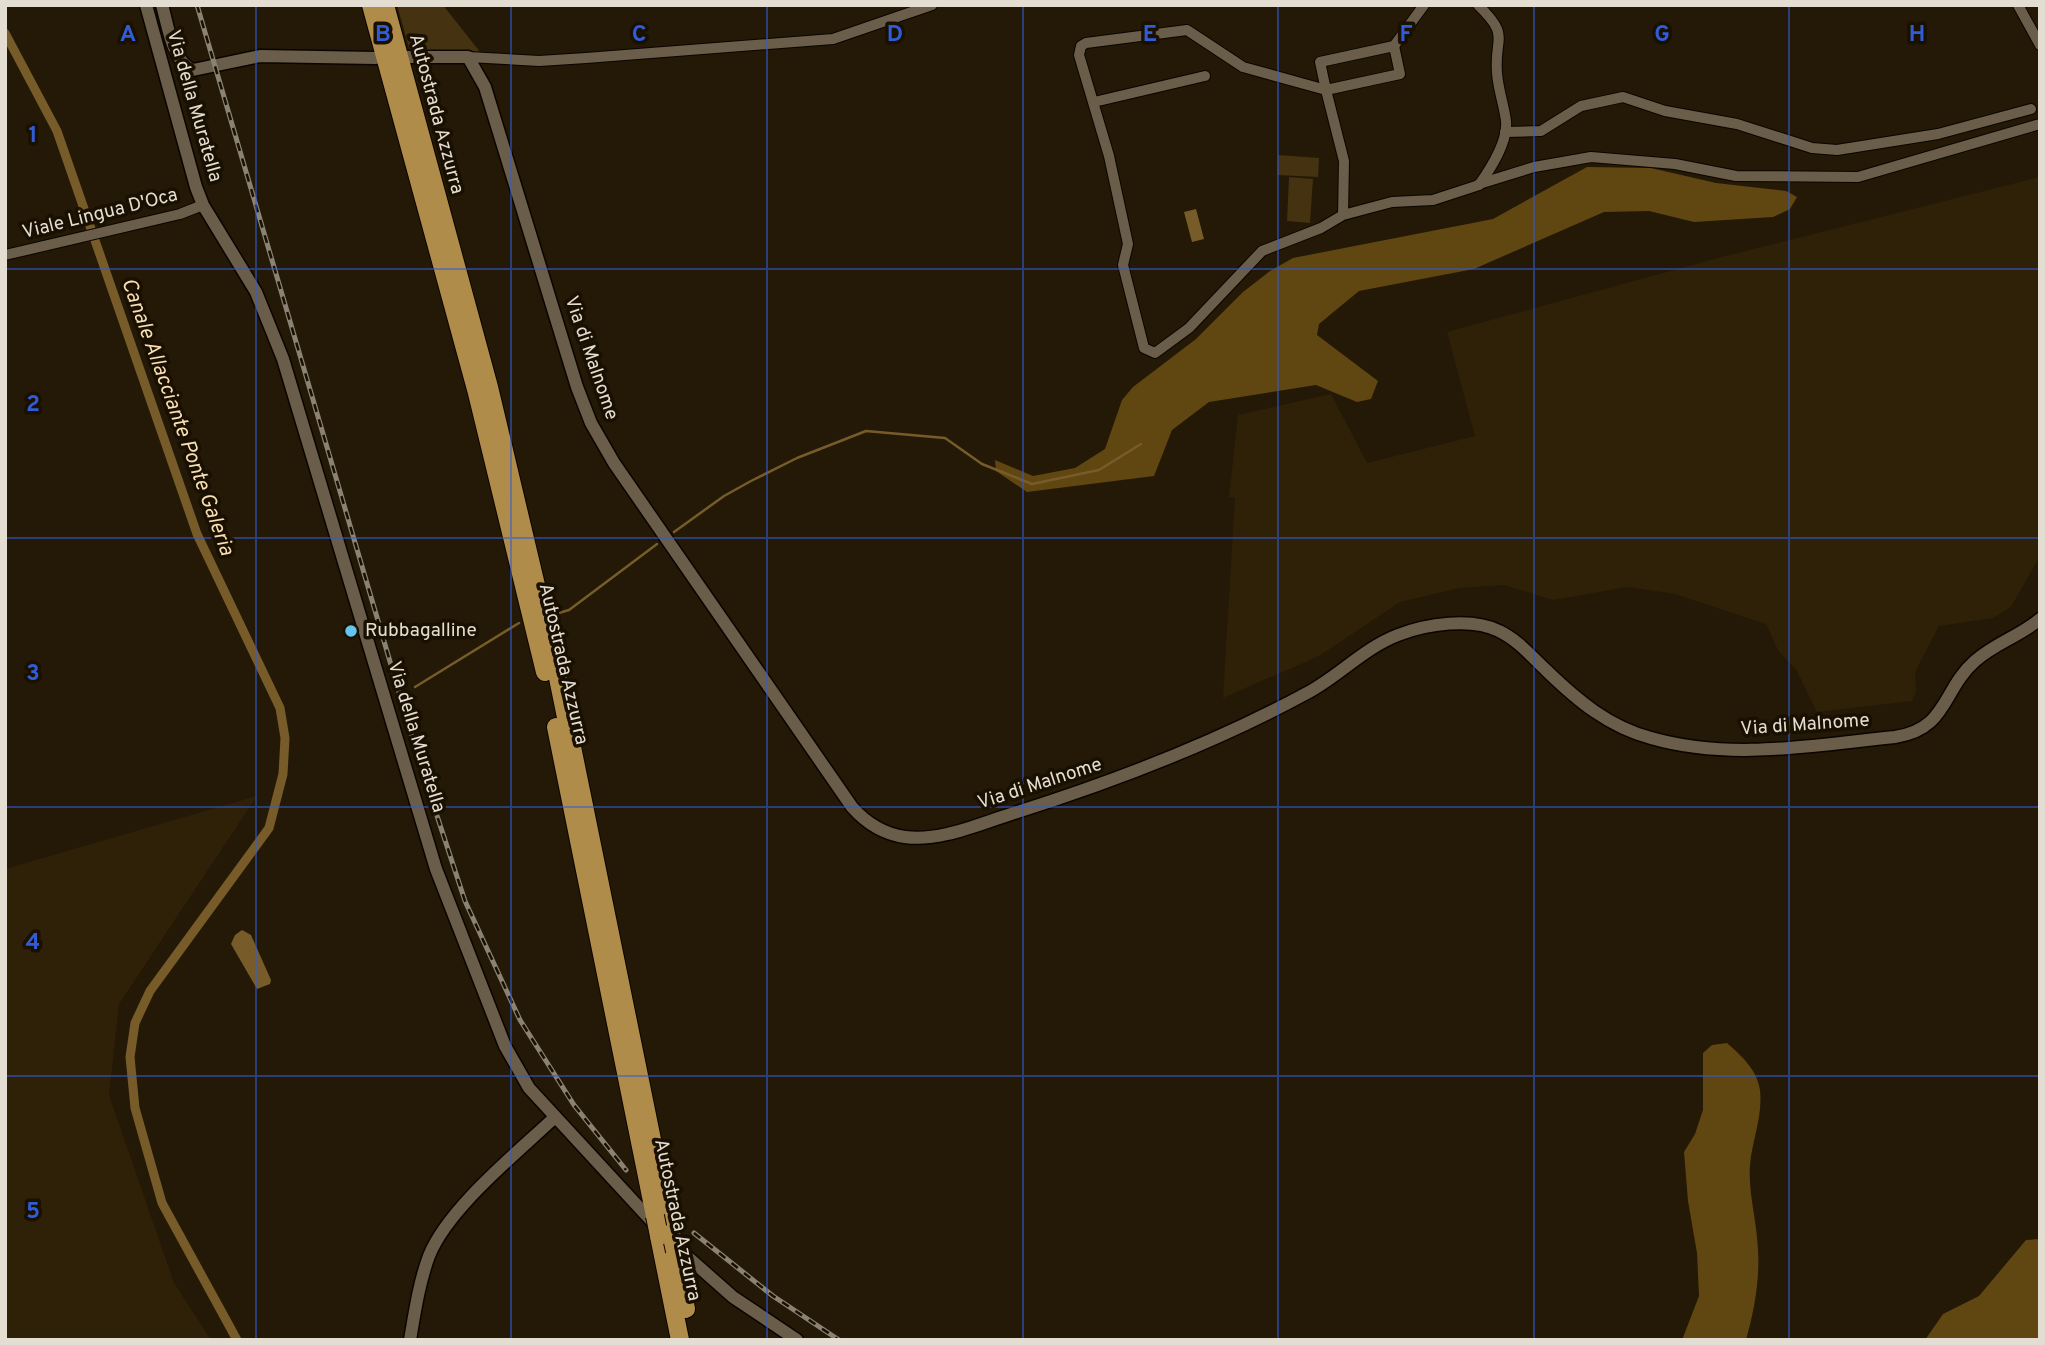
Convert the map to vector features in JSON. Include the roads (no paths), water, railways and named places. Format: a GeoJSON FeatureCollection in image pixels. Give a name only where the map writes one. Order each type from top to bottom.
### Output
{"type":"FeatureCollection","features":[{"type":"Feature","properties":{"kind":"highway","name":"Autostrada Azzurra"},"geometry":{"type":"LineString","coordinates":[[371,5],[477,393],[547,683],[655,1216],[668,1240],[680,1340]]}},
{"type":"Feature","properties":{"kind":"highway","name":"Autostrada Azzurra"},"geometry":{"type":"LineString","coordinates":[[385,5],[489,387],[558,678],[668,1240],[692,1340]]}},
{"type":"Feature","properties":{"kind":"street","name":"Via della Muratella"},"geometry":{"type":"LineString","coordinates":[[146,5],[165,82],[203,205],[256,292],[271,324],[436,869],[515,1069],[555,1117],[692,1261],[745,1306],[797,1340]]}},
{"type":"Feature","properties":{"kind":"street"},"geometry":{"type":"LineString","coordinates":[[162,5],[180,60],[193,70],[260,56],[376,58]]}},
{"type":"Feature","properties":{"kind":"street"},"geometry":{"type":"LineString","coordinates":[[406,57],[563,60],[832,38],[932,5]]}},
{"type":"Feature","properties":{"kind":"street"},"geometry":{"type":"LineString","coordinates":[[1343,215],[1344,161],[1320,62],[1394,46],[1424,5]]}},
{"type":"Feature","properties":{"kind":"street"},"geometry":{"type":"LineString","coordinates":[[1478,5],[1494,22],[1500,34],[1497,70],[1505,132],[1479,185]]}},
{"type":"Feature","properties":{"kind":"street"},"geometry":{"type":"LineString","coordinates":[[2018,5],[2040,45]]}},
{"type":"Feature","properties":{"kind":"street"},"geometry":{"type":"LineString","coordinates":[[1394,46],[1400,74],[1326,90],[1245,68],[1199,36],[1180,29],[1082,44],[1079,55],[1094,102],[1128,244],[1123,265],[1144,348],[1149,352],[1159,351],[1184,332],[1257,254],[1321,228],[1343,215],[1392,202],[1426,201],[1534,167],[1591,157],[1675,164],[1736,176],[1858,177],[2040,124]]}},
{"type":"Feature","properties":{"kind":"street","name":"Via di Malnome"},"geometry":{"type":"LineString","coordinates":[[468,57],[485,88],[577,387],[597,434],[622,475],[852,807],[867,822],[886,833],[911,837],[960,830],[1095,787],[1208,743],[1313,690],[1385,641],[1416,630],[1470,624],[1490,627],[1518,643],[1585,706],[1620,727],[1672,743],[1752,750],[1895,737],[1916,732],[1938,716],[1963,675],[1976,660],[2040,619]]}},
{"type":"Feature","properties":{"kind":"street"},"geometry":{"type":"LineString","coordinates":[[1094,102],[1205,76]]}},
{"type":"Feature","properties":{"kind":"street"},"geometry":{"type":"LineString","coordinates":[[1505,132],[1545,130],[1581,106],[1623,97],[1665,111],[1737,124],[1812,148],[1838,150],[1938,134],[2031,109]]}},
{"type":"Feature","properties":{"kind":"street","name":"Viale Lingua D'Oca"},"geometry":{"type":"LineString","coordinates":[[5,255],[180,214],[203,205]]}},
{"type":"Feature","properties":{"kind":"street"},"geometry":{"type":"LineString","coordinates":[[410,1340],[430,1254],[447,1224],[555,1117]]}},
{"type":"Feature","properties":{"kind":"waterway","name":"Canale Allacciante Ponte Galeria"},"geometry":{"type":"LineString","coordinates":[[5,33],[57,131],[197,534],[280,708],[285,738],[283,774],[269,828],[150,991],[135,1023],[130,1057],[135,1108],[162,1203],[237,1340]]}},
{"type":"Feature","properties":{"kind":"waterway"},"geometry":{"type":"LineString","coordinates":[[674,532],[724,496],[751,481],[797,458],[866,431],[945,438],[982,464],[1032,484],[1099,470],[1141,444]]}},
{"type":"Feature","properties":{"kind":"waterway"},"geometry":{"type":"LineString","coordinates":[[555,614],[569,610],[657,544]]}},
{"type":"Feature","properties":{"kind":"waterway"},"geometry":{"type":"LineString","coordinates":[[415,687],[519,623]]}},
{"type":"Feature","properties":{"kind":"railway"},"geometry":{"type":"LineString","coordinates":[[197,5],[421,767],[465,901],[520,1020],[574,1105],[626,1170]]}},
{"type":"Feature","properties":{"kind":"railway"},"geometry":{"type":"LineString","coordinates":[[694,1233],[773,1296],[839,1340]]}},
{"type":"Feature","properties":{"kind":"place","name":"Rubbagalline"},"geometry":{"type":"Point","coordinates":[351,631]}}]}
